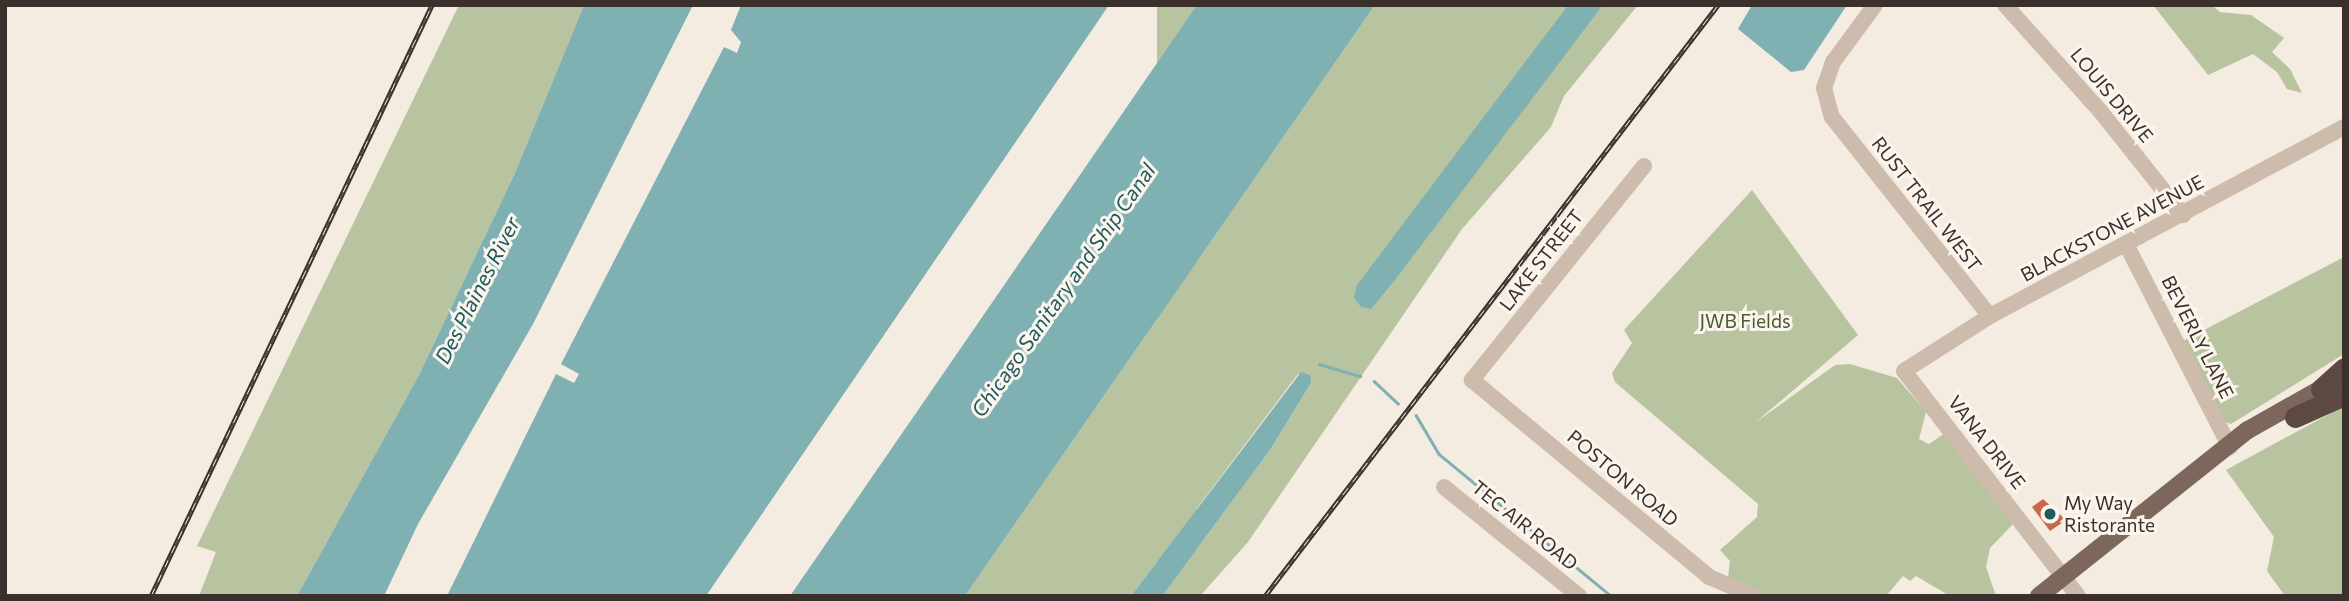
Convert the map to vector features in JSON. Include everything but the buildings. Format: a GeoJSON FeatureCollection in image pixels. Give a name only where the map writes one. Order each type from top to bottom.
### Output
{"type":"FeatureCollection","features":[{"type":"Feature","properties":{"kind":"highway"},"geometry":{"type":"LineString","coordinates":[[2321,388],[2344,368]]}},
{"type":"Feature","properties":{"kind":"highway"},"geometry":{"type":"LineString","coordinates":[[2295,417],[2344,393]]}},
{"type":"Feature","properties":{"kind":"main road"},"geometry":{"type":"LineString","coordinates":[[2039,596],[2063,573],[2230,447],[2248,430],[2344,377]]}},
{"type":"Feature","properties":{"kind":"main road"},"geometry":{"type":"LineString","coordinates":[[2230,447],[2295,417]]}},
{"type":"Feature","properties":{"kind":"street","name":"RUST TRAIL WEST"},"geometry":{"type":"LineString","coordinates":[[1875,5],[1833,61],[1824,88],[1832,117],[1990,316]]}},
{"type":"Feature","properties":{"kind":"street","name":"LOUIS DRIVE"},"geometry":{"type":"LineString","coordinates":[[2005,5],[2101,112],[2183,215]]}},
{"type":"Feature","properties":{"kind":"street","name":"BLACKSTONE AVENUE"},"geometry":{"type":"LineString","coordinates":[[1904,371],[1990,316],[2127,246],[2344,127]]}},
{"type":"Feature","properties":{"kind":"street","name":"LAKE STREET"},"geometry":{"type":"LineString","coordinates":[[1472,380],[1644,166]]}},
{"type":"Feature","properties":{"kind":"street","name":"BEVERLY LANE"},"geometry":{"type":"LineString","coordinates":[[2127,246],[2230,447]]}},
{"type":"Feature","properties":{"kind":"street","name":"VANA DRIVE"},"geometry":{"type":"LineString","coordinates":[[1904,371],[2063,573],[2078,596]]}},
{"type":"Feature","properties":{"kind":"street","name":"POSTON ROAD"},"geometry":{"type":"LineString","coordinates":[[1472,380],[1709,578],[1754,596]]}},
{"type":"Feature","properties":{"kind":"street","name":"TEC AIR ROAD"},"geometry":{"type":"LineString","coordinates":[[1444,487],[1579,596]]}},
{"type":"Feature","properties":{"kind":"green space"},"geometry":{"type":"Polygon","coordinates":[[[459,5],[584,5],[515,173],[419,375],[297,596],[199,596],[216,552],[197,546],[459,5]]]}},
{"type":"Feature","properties":{"kind":"green space"},"geometry":{"type":"Polygon","coordinates":[[[1157,5],[1197,5],[1197,596],[1157,596],[1157,5]]]}},
{"type":"Feature","properties":{"kind":"green space"},"geometry":{"type":"Polygon","coordinates":[[[1375,5],[1568,5],[1455,157],[1371,309],[1603,5],[1638,5],[1564,96],[1551,127],[1462,229],[1248,542],[1200,596],[1162,596],[1270,450],[1311,383],[1298,374],[1131,596],[965,596],[1375,5]]]}},
{"type":"Feature","properties":{"kind":"green space"},"geometry":{"type":"Polygon","coordinates":[[[2153,5],[2212,5],[2220,12],[2251,15],[2284,38],[2272,52],[2290,69],[2302,93],[2287,89],[2277,72],[2253,54],[2208,75],[2153,5]]]}},
{"type":"Feature","properties":{"kind":"green space","name":"JWB Fields"},"geometry":{"type":"Polygon","coordinates":[[[1752,190],[1858,335],[1756,422],[1835,365],[1850,364],[1897,378],[1926,412],[1919,439],[1929,444],[1945,433],[2014,523],[1990,548],[1986,567],[1996,596],[1950,596],[1916,576],[1910,581],[1903,576],[1886,596],[1760,596],[1728,577],[1730,561],[1720,550],[1757,517],[1758,504],[1615,382],[1612,373],[1632,343],[1624,330],[1752,190]]]}},
{"type":"Feature","properties":{"kind":"green space"},"geometry":{"type":"Polygon","coordinates":[[[2344,257],[2344,354],[2231,424],[2223,421],[2181,342],[2344,257]]]}},
{"type":"Feature","properties":{"kind":"green space"},"geometry":{"type":"Polygon","coordinates":[[[2344,406],[2344,596],[2285,596],[2267,571],[2274,537],[2226,470],[2344,406]]]}},
{"type":"Feature","properties":{"kind":"water","name":"Des Plaines River"},"geometry":{"type":"Polygon","coordinates":[[[584,5],[693,5],[533,324],[418,524],[384,596],[297,596],[419,375],[515,173],[584,5]]]}},
{"type":"Feature","properties":{"kind":"water"},"geometry":{"type":"Polygon","coordinates":[[[741,5],[1109,5],[706,596],[447,596],[556,374],[574,383],[579,374],[561,364],[724,47],[737,53],[741,42],[731,30],[741,5]]]}},
{"type":"Feature","properties":{"kind":"water","name":"Chicago Sanitary and Ship Canal"},"geometry":{"type":"Polygon","coordinates":[[[1197,5],[1375,5],[965,596],[790,596],[1197,5]]]}},
{"type":"Feature","properties":{"kind":"water"},"geometry":{"type":"Polygon","coordinates":[[[1568,5],[1603,5],[1398,276],[1371,309],[1361,307],[1354,298],[1357,285],[1568,5]]]}},
{"type":"Feature","properties":{"kind":"water"},"geometry":{"type":"Polygon","coordinates":[[[1752,5],[1847,5],[1804,70],[1791,72],[1738,29],[1752,5]]]}},
{"type":"Feature","properties":{"kind":"water"},"geometry":{"type":"Polygon","coordinates":[[[1301,372],[1310,375],[1311,383],[1270,450],[1162,596],[1131,596],[1301,372]]]}},
{"type":"Feature","properties":{"kind":"waterway"},"geometry":{"type":"LineString","coordinates":[[1319,364],[1360,376]]}},
{"type":"Feature","properties":{"kind":"waterway"},"geometry":{"type":"LineString","coordinates":[[1374,381],[1398,403]]}},
{"type":"Feature","properties":{"kind":"waterway"},"geometry":{"type":"LineString","coordinates":[[1416,415],[1439,454],[1611,596]]}},
{"type":"Feature","properties":{"kind":"railway"},"geometry":{"type":"LineString","coordinates":[[151,596],[432,5]]}},
{"type":"Feature","properties":{"kind":"railway"},"geometry":{"type":"LineString","coordinates":[[1265,596],[1718,5]]}},
{"type":"Feature","properties":{"kind":"place","name":"My Way Ristorante"},"geometry":{"type":"Point","coordinates":[2050,514]}}]}
